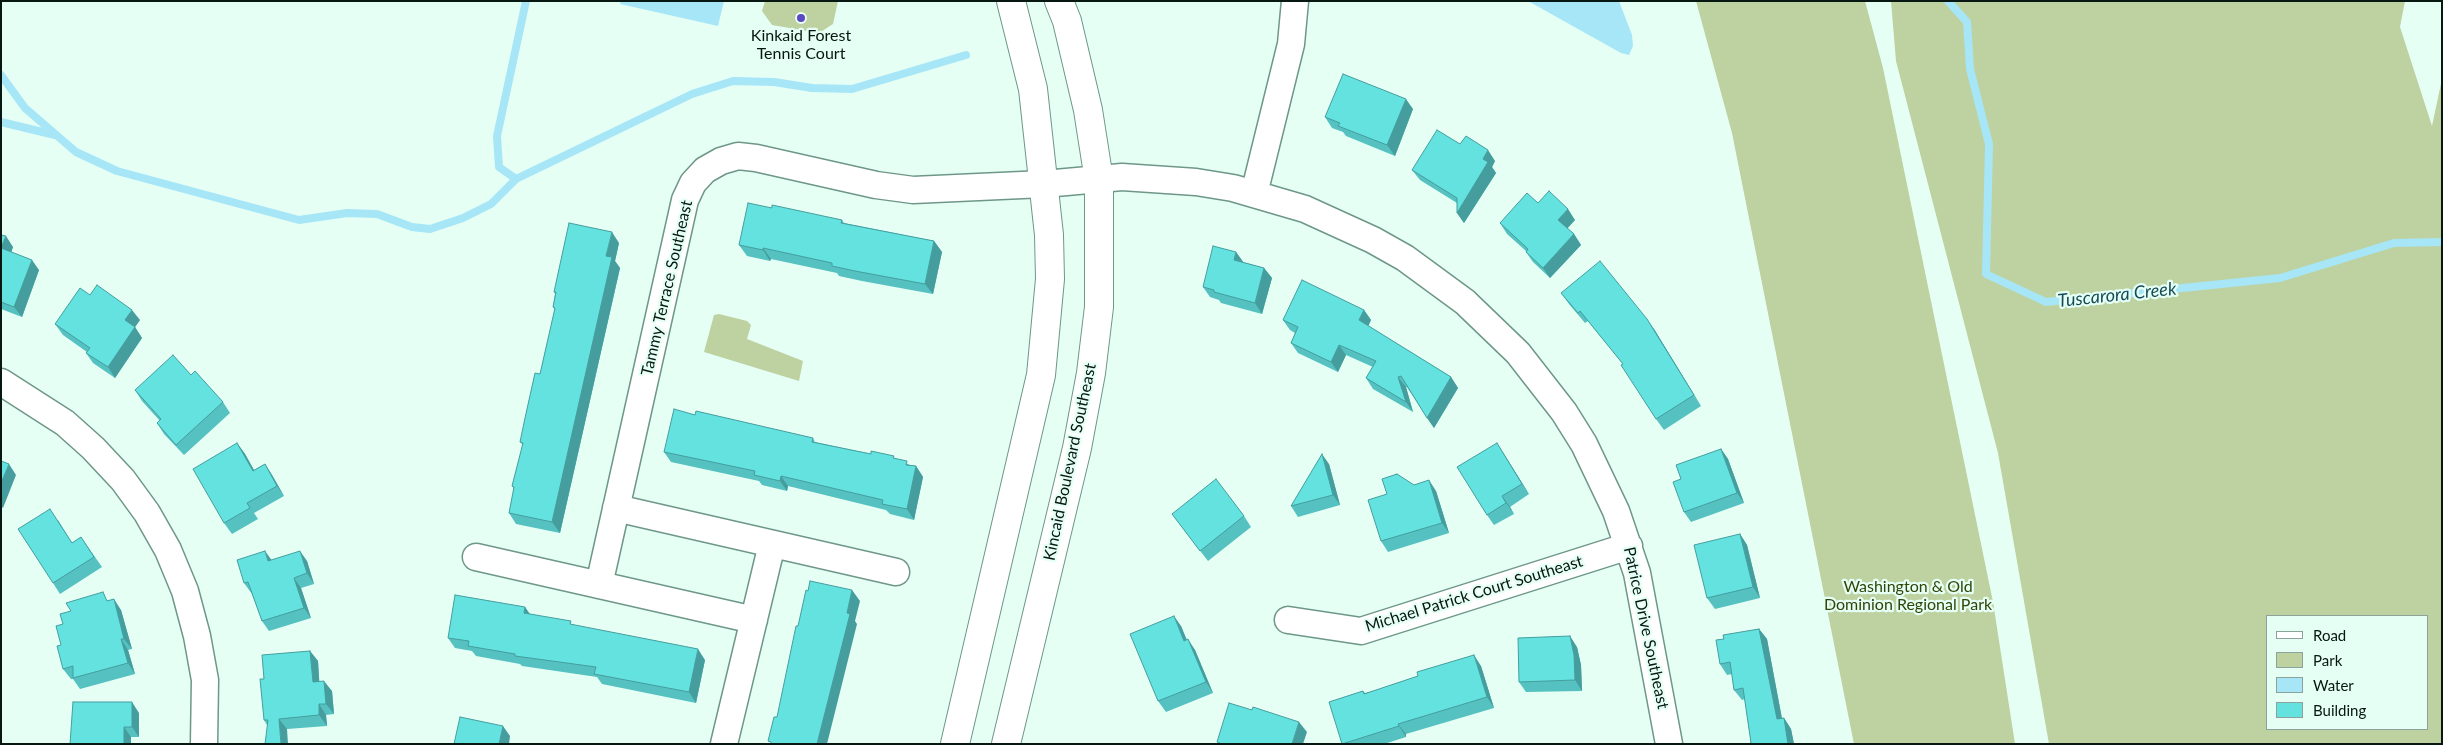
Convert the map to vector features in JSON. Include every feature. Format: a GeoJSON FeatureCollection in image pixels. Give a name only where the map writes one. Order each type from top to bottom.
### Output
{"type":"FeatureCollection","features":[{"type":"Feature","properties":{"kind":"street"},"geometry":{"type":"LineString","coordinates":[[956,744],[1041,375],[1050,279],[1049,235],[1033,89],[1011,1]]}},
{"type":"Feature","properties":{"kind":"street","name":"Kincaid Boulevard Southeast"},"geometry":{"type":"LineString","coordinates":[[1006,744],[1077,448],[1091,373],[1099,307],[1099,180],[1088,110],[1066,21],[1059,1]]}},
{"type":"Feature","properties":{"kind":"street"},"geometry":{"type":"LineString","coordinates":[[1254,194],[1291,44],[1295,1]]}},
{"type":"Feature","properties":{"kind":"street","name":"Tammy Terrace Southeast"},"geometry":{"type":"LineString","coordinates":[[599,585],[686,200],[693,183],[705,170],[721,161],[738,156],[756,158],[876,186],[913,190],[1099,180]]}},
{"type":"Feature","properties":{"kind":"street","name":"Patrice Drive Southeast"},"geometry":{"type":"LineString","coordinates":[[1099,180],[1122,177],[1160,178],[1196,182],[1254,194],[1305,209],[1373,240],[1436,279],[1493,327],[1524,360],[1564,412],[1601,477],[1629,546],[1646,616],[1669,744]]}},
{"type":"Feature","properties":{"kind":"street"},"geometry":{"type":"LineString","coordinates":[[1,382],[65,423],[94,448],[123,480],[147,512],[168,550],[185,590],[198,636],[205,680],[204,744]]}},
{"type":"Feature","properties":{"kind":"street"},"geometry":{"type":"LineString","coordinates":[[616,508],[896,572]]}},
{"type":"Feature","properties":{"kind":"street"},"geometry":{"type":"LineString","coordinates":[[724,744],[772,544]]}},
{"type":"Feature","properties":{"kind":"street","name":"Michael Patrick Court Southeast"},"geometry":{"type":"LineString","coordinates":[[1288,620],[1361,630],[1629,546]]}},
{"type":"Feature","properties":{"kind":"street"},"geometry":{"type":"LineString","coordinates":[[476,557],[754,620]]}},
{"type":"Feature","properties":{"kind":"green space","name":"Kinkaid Forest Tennis Court"},"geometry":{"type":"Polygon","coordinates":[[[765,1],[838,1],[833,24],[819,33],[772,25],[762,11],[765,1]]]}},
{"type":"Feature","properties":{"kind":"green space","name":"Washington & Old Dominion Regional Park"},"geometry":{"type":"Polygon","coordinates":[[[1696,1],[1865,1],[1883,68],[1993,602],[2015,744],[1854,744],[1732,133],[1696,1]]]}},
{"type":"Feature","properties":{"kind":"green space"},"geometry":{"type":"Polygon","coordinates":[[[1891,1],[2405,1],[2400,27],[2432,126],[2442,79],[2442,744],[2049,744],[1998,453],[1896,61],[1891,1]]]}},
{"type":"Feature","properties":{"kind":"green space"},"geometry":{"type":"Polygon","coordinates":[[[719,314],[747,321],[751,325],[747,339],[803,361],[799,381],[704,352],[714,315],[719,314]]]}},
{"type":"Feature","properties":{"kind":"water"},"geometry":{"type":"Polygon","coordinates":[[[621,1],[724,1],[718,26],[620,4],[621,1]]]}},
{"type":"Feature","properties":{"kind":"water"},"geometry":{"type":"Polygon","coordinates":[[[1528,1],[1619,1],[1632,35],[1633,46],[1629,55],[1621,53],[1528,1]]]}},
{"type":"Feature","properties":{"kind":"building"},"geometry":{"type":"Polygon","coordinates":[[[1343,74],[1406,99],[1387,145],[1338,126],[1340,123],[1325,117],[1343,74]]]}},
{"type":"Feature","properties":{"kind":"building"},"geometry":{"type":"Polygon","coordinates":[[[1437,130],[1460,144],[1466,136],[1488,150],[1483,159],[1488,162],[1457,213],[1457,198],[1412,170],[1437,130]]]}},
{"type":"Feature","properties":{"kind":"building"},"geometry":{"type":"Polygon","coordinates":[[[1549,191],[1568,209],[1558,220],[1574,234],[1543,268],[1526,252],[1528,249],[1500,223],[1527,193],[1538,203],[1549,191]]]}},
{"type":"Feature","properties":{"kind":"building"},"geometry":{"type":"Polygon","coordinates":[[[748,203],[772,208],[772,205],[842,220],[841,223],[934,241],[925,284],[832,266],[832,263],[763,248],[763,250],[739,245],[748,203]]]}},
{"type":"Feature","properties":{"kind":"building"},"geometry":{"type":"Polygon","coordinates":[[[569,223],[612,232],[606,256],[612,257],[552,522],[509,513],[514,487],[512,486],[523,443],[520,442],[535,373],[540,374],[555,308],[553,307],[556,292],[554,292],[569,223]]]}},
{"type":"Feature","properties":{"kind":"building"},"geometry":{"type":"Polygon","coordinates":[[[1,235],[6,236],[1,248],[1,235]]]}},
{"type":"Feature","properties":{"kind":"building"},"geometry":{"type":"Polygon","coordinates":[[[1213,246],[1236,252],[1234,260],[1264,268],[1255,303],[1214,292],[1214,290],[1203,287],[1213,246]]]}},
{"type":"Feature","properties":{"kind":"building"},"geometry":{"type":"Polygon","coordinates":[[[1,248],[32,260],[14,307],[1,302],[1,248]]]}},
{"type":"Feature","properties":{"kind":"building"},"geometry":{"type":"Polygon","coordinates":[[[1600,261],[1647,319],[1694,395],[1656,419],[1621,365],[1623,364],[1580,311],[1578,313],[1561,293],[1600,261]]]}},
{"type":"Feature","properties":{"kind":"building"},"geometry":{"type":"Polygon","coordinates":[[[1302,280],[1364,310],[1359,320],[1451,377],[1427,418],[1401,376],[1398,377],[1406,402],[1366,378],[1376,361],[1339,345],[1331,362],[1291,343],[1298,327],[1283,320],[1302,280]]]}},
{"type":"Feature","properties":{"kind":"building"},"geometry":{"type":"Polygon","coordinates":[[[97,285],[132,310],[125,320],[135,327],[108,367],[86,353],[90,348],[55,324],[80,288],[90,295],[97,285]]]}},
{"type":"Feature","properties":{"kind":"building"},"geometry":{"type":"Polygon","coordinates":[[[173,355],[191,375],[195,371],[223,402],[176,445],[157,423],[161,419],[135,390],[173,355]]]}},
{"type":"Feature","properties":{"kind":"building"},"geometry":{"type":"Polygon","coordinates":[[[674,409],[695,415],[696,411],[813,438],[812,442],[871,454],[871,451],[907,461],[906,465],[916,466],[907,509],[882,504],[883,500],[781,476],[780,481],[754,475],[755,471],[664,452],[674,409]]]}},
{"type":"Feature","properties":{"kind":"building"},"geometry":{"type":"Polygon","coordinates":[[[237,443],[253,471],[265,464],[277,486],[247,503],[250,508],[224,523],[193,469],[237,443]]]}},
{"type":"Feature","properties":{"kind":"building"},"geometry":{"type":"Polygon","coordinates":[[[1497,443],[1522,484],[1502,496],[1506,503],[1487,515],[1457,467],[1497,443]]]}},
{"type":"Feature","properties":{"kind":"building"},"geometry":{"type":"Polygon","coordinates":[[[1721,449],[1737,493],[1684,512],[1673,482],[1681,479],[1676,465],[1721,449]]]}},
{"type":"Feature","properties":{"kind":"building"},"geometry":{"type":"Polygon","coordinates":[[[1322,454],[1333,495],[1291,506],[1322,454]]]}},
{"type":"Feature","properties":{"kind":"building"},"geometry":{"type":"Polygon","coordinates":[[[1,461],[9,464],[1,483],[1,461]]]}},
{"type":"Feature","properties":{"kind":"building"},"geometry":{"type":"Polygon","coordinates":[[[1397,474],[1414,485],[1429,480],[1442,523],[1381,541],[1368,500],[1387,494],[1382,479],[1397,474]]]}},
{"type":"Feature","properties":{"kind":"building"},"geometry":{"type":"Polygon","coordinates":[[[1216,479],[1244,516],[1200,551],[1172,514],[1216,479]]]}},
{"type":"Feature","properties":{"kind":"building"},"geometry":{"type":"Polygon","coordinates":[[[50,509],[72,543],[81,537],[94,557],[53,583],[18,529],[50,509]]]}},
{"type":"Feature","properties":{"kind":"building"},"geometry":{"type":"Polygon","coordinates":[[[1740,534],[1753,587],[1707,598],[1694,545],[1740,534]]]}},
{"type":"Feature","properties":{"kind":"building"},"geometry":{"type":"Polygon","coordinates":[[[265,551],[268,561],[300,551],[307,573],[294,578],[304,608],[262,621],[248,582],[244,583],[237,560],[265,551]]]}},
{"type":"Feature","properties":{"kind":"building"},"geometry":{"type":"Polygon","coordinates":[[[810,581],[852,590],[847,613],[850,614],[817,744],[771,744],[768,741],[774,717],[777,717],[796,626],[798,626],[806,590],[808,591],[810,581]]]}},
{"type":"Feature","properties":{"kind":"building"},"geometry":{"type":"Polygon","coordinates":[[[103,592],[107,601],[114,599],[124,639],[121,639],[128,663],[73,678],[73,666],[63,669],[57,646],[61,645],[56,626],[63,624],[60,614],[71,611],[66,603],[103,592]]]}},
{"type":"Feature","properties":{"kind":"building"},"geometry":{"type":"Polygon","coordinates":[[[455,595],[525,607],[524,613],[571,621],[570,624],[698,649],[689,692],[594,674],[596,667],[515,656],[515,654],[468,646],[469,641],[448,638],[455,595]]]}},
{"type":"Feature","properties":{"kind":"building"},"geometry":{"type":"Polygon","coordinates":[[[1174,616],[1184,641],[1188,639],[1206,682],[1158,701],[1130,634],[1174,616]]]}},
{"type":"Feature","properties":{"kind":"building"},"geometry":{"type":"Polygon","coordinates":[[[1759,629],[1777,719],[1784,718],[1788,744],[1748,744],[1751,743],[1743,688],[1734,690],[1730,662],[1720,664],[1716,640],[1724,639],[1723,635],[1759,629]]]}},
{"type":"Feature","properties":{"kind":"building"},"geometry":{"type":"Polygon","coordinates":[[[1570,636],[1574,655],[1575,680],[1519,682],[1518,638],[1570,636]]]}},
{"type":"Feature","properties":{"kind":"building"},"geometry":{"type":"Polygon","coordinates":[[[310,651],[313,682],[324,681],[326,704],[319,704],[319,715],[279,719],[281,744],[265,744],[268,720],[264,720],[260,679],[264,679],[262,655],[310,651]]]}},
{"type":"Feature","properties":{"kind":"building"},"geometry":{"type":"Polygon","coordinates":[[[1474,655],[1487,697],[1398,724],[1399,726],[1342,744],[1329,702],[1363,691],[1364,694],[1418,676],[1417,672],[1474,655]]]}},
{"type":"Feature","properties":{"kind":"building"},"geometry":{"type":"Polygon","coordinates":[[[73,702],[132,702],[132,727],[124,727],[124,744],[70,744],[73,702]]]}},
{"type":"Feature","properties":{"kind":"building"},"geometry":{"type":"Polygon","coordinates":[[[1229,703],[1252,710],[1253,707],[1299,722],[1292,744],[1222,744],[1217,742],[1229,703]]]}},
{"type":"Feature","properties":{"kind":"building"},"geometry":{"type":"Polygon","coordinates":[[[460,717],[503,726],[499,744],[454,744],[460,717]]]}},
{"type":"Feature","properties":{"kind":"waterway"},"geometry":{"type":"LineString","coordinates":[[516,179],[499,167],[497,136],[526,1]]}},
{"type":"Feature","properties":{"kind":"waterway","name":"Tuscarora Creek"},"geometry":{"type":"LineString","coordinates":[[1948,1],[1967,22],[1970,69],[1989,144],[1986,274],[2046,302],[2280,278],[2394,243],[2442,242]]}},
{"type":"Feature","properties":{"kind":"waterway"},"geometry":{"type":"LineString","coordinates":[[1,75],[25,108],[76,152],[117,171],[299,220],[347,213],[377,214],[412,227],[430,229],[463,218],[491,204],[516,179],[692,94],[733,81],[774,82],[812,88],[852,89],[966,55]]}},
{"type":"Feature","properties":{"kind":"waterway"},"geometry":{"type":"LineString","coordinates":[[1,122],[55,135]]}},
{"type":"Feature","properties":{"kind":"place","name":"Kinkaid Forest Tennis Court"},"geometry":{"type":"Point","coordinates":[801,18]}}]}
